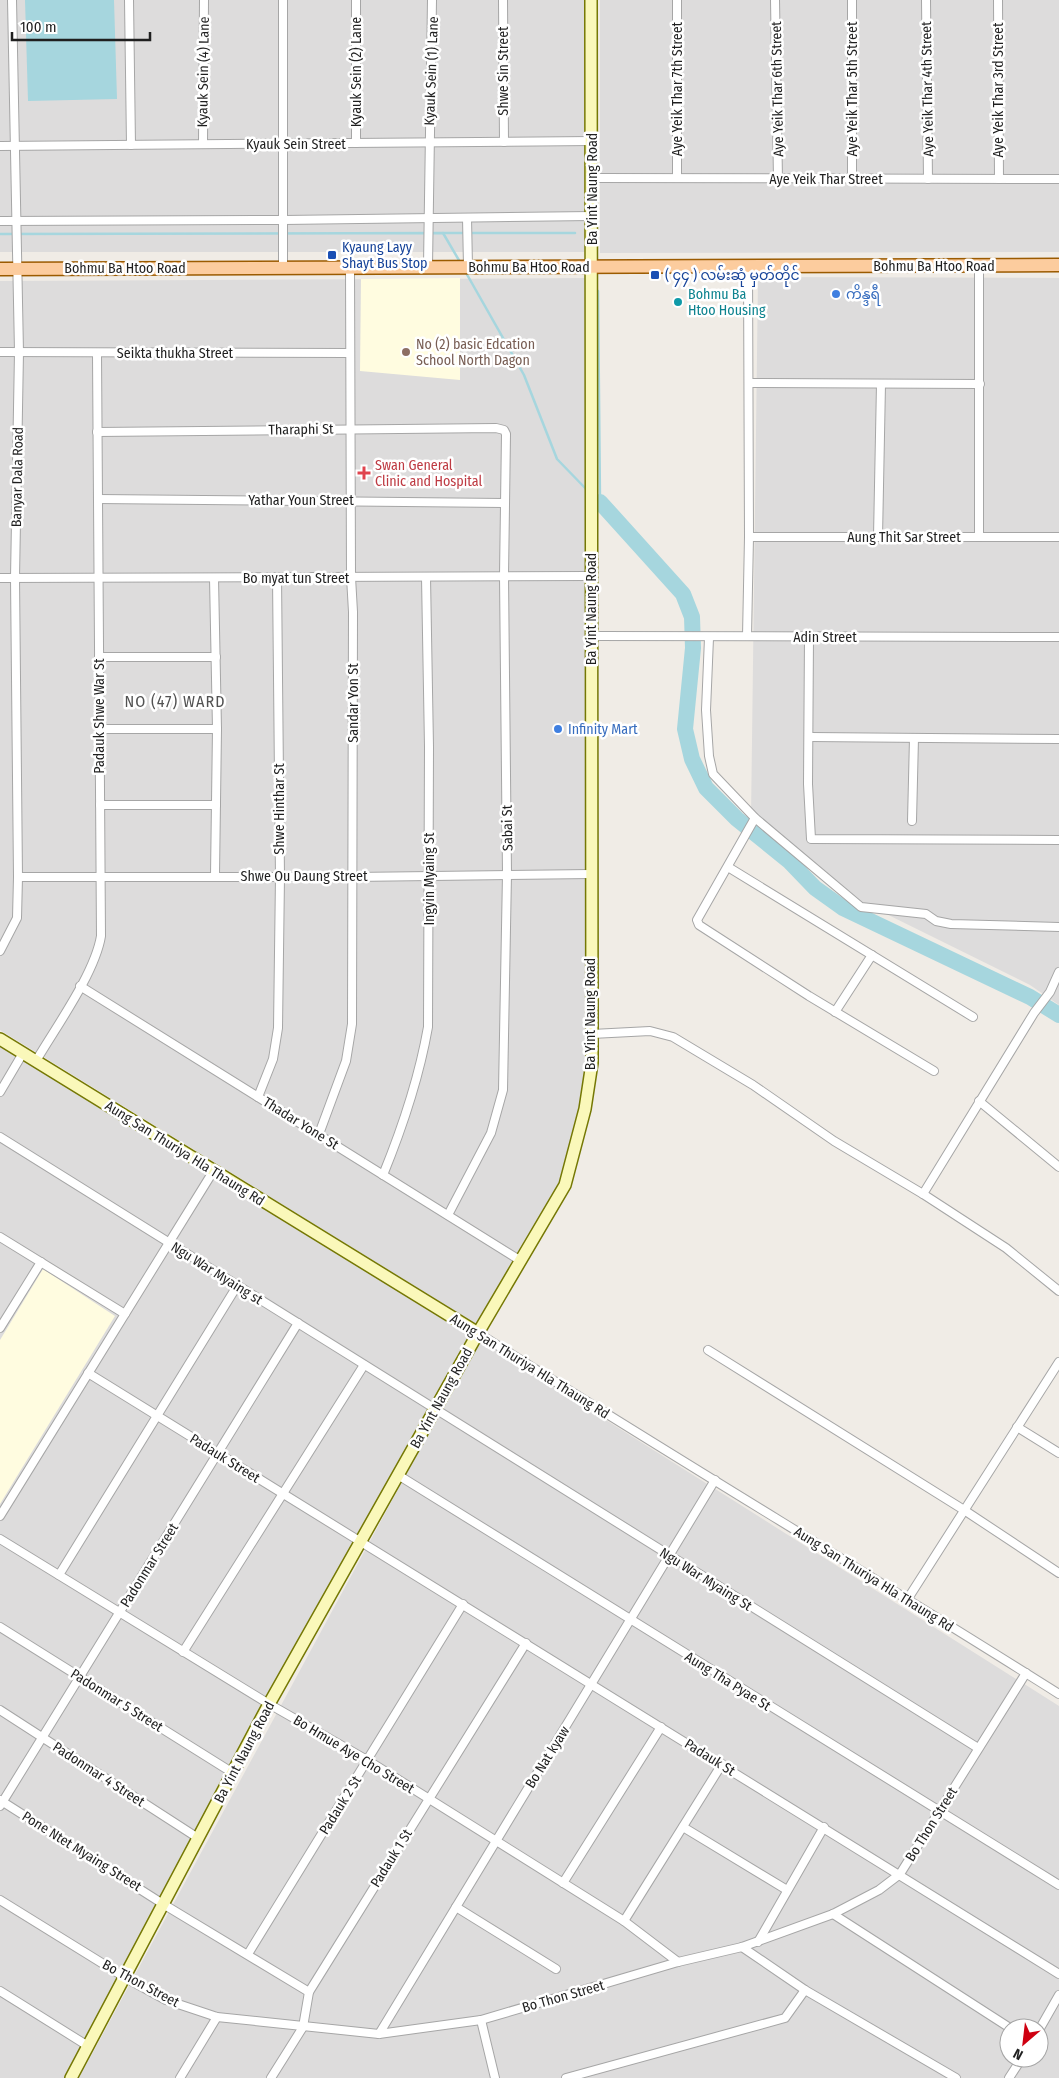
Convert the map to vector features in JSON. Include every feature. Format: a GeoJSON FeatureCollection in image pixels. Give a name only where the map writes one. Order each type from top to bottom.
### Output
{"type":"FeatureCollection","features":[{"type":"Feature","properties":{"kind":"main road","name":"Ba Yint Naung Road"},"geometry":{"type":"LineString","coordinates":[[71,2078],[126,1978],[269,1704],[434,1409],[564,1185],[585,1109],[592,1063],[590,874],[593,141],[591,0]]}},
{"type":"Feature","properties":{"kind":"main road","name":"Bohmu Ba Htoo Road"},"geometry":{"type":"LineString","coordinates":[[0,269],[428,266],[468,260],[592,267],[1059,265]]}},
{"type":"Feature","properties":{"kind":"main road","name":"Aung San Thuriya Hla Thaung Rd"},"geometry":{"type":"LineString","coordinates":[[0,1039],[478,1333]]}},
{"type":"Feature","properties":{"kind":"street","name":"Banyar Dala Road"},"geometry":{"type":"LineString","coordinates":[[0,951],[17,918],[18,877],[15,578],[19,352],[12,0]]}},
{"type":"Feature","properties":{"kind":"street"},"geometry":{"type":"LineString","coordinates":[[129,0],[131,145]]}},
{"type":"Feature","properties":{"kind":"street","name":"Kyauk Sein (4) Lane"},"geometry":{"type":"LineString","coordinates":[[203,144],[204,0]]}},
{"type":"Feature","properties":{"kind":"street"},"geometry":{"type":"LineString","coordinates":[[283,0],[283,266]]}},
{"type":"Feature","properties":{"kind":"street","name":"Kyauk Sein (2) Lane"},"geometry":{"type":"LineString","coordinates":[[356,0],[356,143]]}},
{"type":"Feature","properties":{"kind":"street","name":"Kyauk Sein (1) Lane"},"geometry":{"type":"LineString","coordinates":[[428,266],[432,0]]}},
{"type":"Feature","properties":{"kind":"street","name":"Shwe Sin Street"},"geometry":{"type":"LineString","coordinates":[[503,0],[504,142]]}},
{"type":"Feature","properties":{"kind":"street","name":"Aye Yeik Thar 7th Street"},"geometry":{"type":"LineString","coordinates":[[676,0],[677,178]]}},
{"type":"Feature","properties":{"kind":"street","name":"Aye Yeik Thar 6th Street"},"geometry":{"type":"LineString","coordinates":[[776,0],[778,178]]}},
{"type":"Feature","properties":{"kind":"street","name":"Aye Yeik Thar 5th Street"},"geometry":{"type":"LineString","coordinates":[[852,0],[852,179]]}},
{"type":"Feature","properties":{"kind":"street","name":"Aye Yeik Thar 4th Street"},"geometry":{"type":"LineString","coordinates":[[926,0],[928,179]]}},
{"type":"Feature","properties":{"kind":"street","name":"Aye Yeik Thar 3rd Street"},"geometry":{"type":"LineString","coordinates":[[998,0],[998,179]]}},
{"type":"Feature","properties":{"kind":"street","name":"Kyauk Sein Street"},"geometry":{"type":"LineString","coordinates":[[0,146],[593,141]]}},
{"type":"Feature","properties":{"kind":"street","name":"Aye Yeik Thar Street"},"geometry":{"type":"LineString","coordinates":[[592,178],[1059,179]]}},
{"type":"Feature","properties":{"kind":"street"},"geometry":{"type":"LineString","coordinates":[[0,221],[430,218],[467,221],[592,216]]}},
{"type":"Feature","properties":{"kind":"street"},"geometry":{"type":"LineString","coordinates":[[467,221],[468,260]]}},
{"type":"Feature","properties":{"kind":"street"},"geometry":{"type":"LineString","coordinates":[[979,537],[980,265]]}},
{"type":"Feature","properties":{"kind":"street"},"geometry":{"type":"LineString","coordinates":[[747,636],[749,537],[748,266]]}},
{"type":"Feature","properties":{"kind":"street","name":"Sandar Yon St"},"geometry":{"type":"LineString","coordinates":[[319,1134],[346,1060],[352,1024],[353,612],[350,500],[350,267]]}},
{"type":"Feature","properties":{"kind":"street","name":"Seikta thukha Street"},"geometry":{"type":"LineString","coordinates":[[0,352],[97,354],[350,353]]}},
{"type":"Feature","properties":{"kind":"street","name":"Padauk Shwe War St"},"geometry":{"type":"LineString","coordinates":[[36,1061],[80,986],[99,948],[101,876],[97,354]]}},
{"type":"Feature","properties":{"kind":"street"},"geometry":{"type":"LineString","coordinates":[[749,383],[980,384]]}},
{"type":"Feature","properties":{"kind":"street"},"geometry":{"type":"LineString","coordinates":[[878,537],[881,384]]}},
{"type":"Feature","properties":{"kind":"street","name":"Tharaphi St"},"geometry":{"type":"LineString","coordinates":[[98,432],[350,428],[496,428],[504,430]]}},
{"type":"Feature","properties":{"kind":"street","name":"Sabai St"},"geometry":{"type":"LineString","coordinates":[[448,1215],[491,1132],[503,1090],[507,874],[504,576],[506,434],[504,430]]}},
{"type":"Feature","properties":{"kind":"street","name":"Yathar Youn Street"},"geometry":{"type":"LineString","coordinates":[[98,499],[504,503]]}},
{"type":"Feature","properties":{"kind":"street","name":"Aung Thit Sar Street"},"geometry":{"type":"LineString","coordinates":[[749,537],[1059,538]]}},
{"type":"Feature","properties":{"kind":"street","name":"Bo myat tun Street"},"geometry":{"type":"LineString","coordinates":[[0,578],[591,576]]}},
{"type":"Feature","properties":{"kind":"street","name":"Shwe Hinthar St"},"geometry":{"type":"LineString","coordinates":[[258,1097],[273,1059],[278,1028],[280,877],[277,577]]}},
{"type":"Feature","properties":{"kind":"street","name":"Ingyin Myaing St"},"geometry":{"type":"LineString","coordinates":[[383,1174],[402,1127],[422,1059],[428,1027],[429,875],[426,577]]}},
{"type":"Feature","properties":{"kind":"street"},"geometry":{"type":"LineString","coordinates":[[214,578],[218,729],[215,876]]}},
{"type":"Feature","properties":{"kind":"street","name":"Adin Street"},"geometry":{"type":"LineString","coordinates":[[591,636],[700,638],[747,636],[1059,637]]}},
{"type":"Feature","properties":{"kind":"street"},"geometry":{"type":"LineString","coordinates":[[809,636],[810,737],[808,784],[811,839],[1059,840]]}},
{"type":"Feature","properties":{"kind":"street"},"geometry":{"type":"LineString","coordinates":[[710,638],[706,710],[709,756],[714,774],[755,818],[842,893],[861,907],[926,914],[936,921],[951,924],[1059,927]]}},
{"type":"Feature","properties":{"kind":"street"},"geometry":{"type":"LineString","coordinates":[[98,657],[216,657]]}},
{"type":"Feature","properties":{"kind":"street"},"geometry":{"type":"LineString","coordinates":[[99,729],[218,729]]}},
{"type":"Feature","properties":{"kind":"street"},"geometry":{"type":"LineString","coordinates":[[810,737],[1059,739]]}},
{"type":"Feature","properties":{"kind":"street"},"geometry":{"type":"LineString","coordinates":[[912,821],[914,738]]}},
{"type":"Feature","properties":{"kind":"street"},"geometry":{"type":"LineString","coordinates":[[100,805],[216,805]]}},
{"type":"Feature","properties":{"kind":"street"},"geometry":{"type":"LineString","coordinates":[[755,818],[697,920],[699,925],[835,1012],[934,1071]]}},
{"type":"Feature","properties":{"kind":"street"},"geometry":{"type":"LineString","coordinates":[[728,867],[973,1017]]}},
{"type":"Feature","properties":{"kind":"street","name":"Shwe Ou Daung Street"},"geometry":{"type":"LineString","coordinates":[[18,877],[353,877],[590,874]]}},
{"type":"Feature","properties":{"kind":"street"},"geometry":{"type":"LineString","coordinates":[[835,1012],[872,955]]}},
{"type":"Feature","properties":{"kind":"street"},"geometry":{"type":"LineString","coordinates":[[923,1194],[979,1101],[1050,992],[1059,972]]}},
{"type":"Feature","properties":{"kind":"street","name":"Thadar Yone St"},"geometry":{"type":"LineString","coordinates":[[80,986],[521,1261]]}},
{"type":"Feature","properties":{"kind":"street"},"geometry":{"type":"LineString","coordinates":[[592,1034],[650,1031],[673,1037],[753,1086],[834,1141],[923,1194],[1006,1248],[1059,1291]]}},
{"type":"Feature","properties":{"kind":"street"},"geometry":{"type":"LineString","coordinates":[[0,1092],[23,1053]]}},
{"type":"Feature","properties":{"kind":"street"},"geometry":{"type":"LineString","coordinates":[[979,1101],[1059,1167]]}},
{"type":"Feature","properties":{"kind":"street","name":"Ngu War Myaing st"},"geometry":{"type":"LineString","coordinates":[[0,1137],[434,1409]]}},
{"type":"Feature","properties":{"kind":"street"},"geometry":{"type":"LineString","coordinates":[[0,1516],[214,1170]]}},
{"type":"Feature","properties":{"kind":"street"},"geometry":{"type":"LineString","coordinates":[[0,1237],[125,1314]]}},
{"type":"Feature","properties":{"kind":"street"},"geometry":{"type":"LineString","coordinates":[[0,1328],[41,1262]]}},
{"type":"Feature","properties":{"kind":"street"},"geometry":{"type":"LineString","coordinates":[[59,1575],[237,1286]]}},
{"type":"Feature","properties":{"kind":"street","name":"Padonmar Street"},"geometry":{"type":"LineString","coordinates":[[1,1802],[298,1324]]}},
{"type":"Feature","properties":{"kind":"street","name":"Aung San Thuriya Hla Thaung Rd"},"geometry":{"type":"LineString","coordinates":[[478,1333],[650,1442],[715,1480],[1059,1694]]}},
{"type":"Feature","properties":{"kind":"street"},"geometry":{"type":"LineString","coordinates":[[708,1350],[964,1510],[1059,1573]]}},
{"type":"Feature","properties":{"kind":"street"},"geometry":{"type":"LineString","coordinates":[[907,1600],[1059,1362]]}},
{"type":"Feature","properties":{"kind":"street"},"geometry":{"type":"LineString","coordinates":[[183,1652],[364,1365]]}},
{"type":"Feature","properties":{"kind":"street","name":"Padauk Street"},"geometry":{"type":"LineString","coordinates":[[88,1373],[361,1542]]}},
{"type":"Feature","properties":{"kind":"street","name":"Ngu War Myaing St"},"geometry":{"type":"LineString","coordinates":[[434,1409],[978,1748]]}},
{"type":"Feature","properties":{"kind":"street"},"geometry":{"type":"LineString","coordinates":[[1018,1428],[1059,1453]]}},
{"type":"Feature","properties":{"kind":"street","name":"Aung Tha Pyae St"},"geometry":{"type":"LineString","coordinates":[[398,1475],[1059,1885]]}},
{"type":"Feature","properties":{"kind":"street","name":"Bo Nat kyaw"},"geometry":{"type":"LineString","coordinates":[[379,2034],[715,1480]]}},
{"type":"Feature","properties":{"kind":"street","name":"Bo Hmue Aye Cho Street"},"geometry":{"type":"LineString","coordinates":[[0,1539],[269,1704],[367,1760],[624,1921],[678,1962]]}},
{"type":"Feature","properties":{"kind":"street","name":"Padauk St"},"geometry":{"type":"LineString","coordinates":[[361,1542],[1059,1974]]}},
{"type":"Feature","properties":{"kind":"street","name":"Padauk 2 St"},"geometry":{"type":"LineString","coordinates":[[248,1954],[463,1604]]}},
{"type":"Feature","properties":{"kind":"street","name":"Padonmar 5 Street"},"geometry":{"type":"LineString","coordinates":[[0,1627],[233,1773]]}},
{"type":"Feature","properties":{"kind":"street","name":"Padauk 1 St"},"geometry":{"type":"LineString","coordinates":[[271,2078],[303,2027],[308,1992],[526,1643]]}},
{"type":"Feature","properties":{"kind":"street","name":"Bo Thon Street"},"geometry":{"type":"LineString","coordinates":[[0,1900],[126,1978],[166,2000],[217,2018],[379,2034],[481,2020],[678,1962],[758,1942],[834,1914],[879,1890],[900,1874],[1026,1673]]}},
{"type":"Feature","properties":{"kind":"street","name":"Padonmar 4 Street"},"geometry":{"type":"LineString","coordinates":[[0,1710],[198,1838]]}},
{"type":"Feature","properties":{"kind":"street"},"geometry":{"type":"LineString","coordinates":[[563,1883],[661,1727]]}},
{"type":"Feature","properties":{"kind":"street"},"geometry":{"type":"LineString","coordinates":[[624,1921],[722,1764]]}},
{"type":"Feature","properties":{"kind":"street","name":"Pone Ntet Myaing Street"},"geometry":{"type":"LineString","coordinates":[[1,1802],[308,1992]]}},
{"type":"Feature","properties":{"kind":"street"},"geometry":{"type":"LineString","coordinates":[[682,1827],[787,1890]]}},
{"type":"Feature","properties":{"kind":"street"},"geometry":{"type":"LineString","coordinates":[[758,1942],[824,1828]]}},
{"type":"Feature","properties":{"kind":"street"},"geometry":{"type":"LineString","coordinates":[[456,1907],[556,1969]]}},
{"type":"Feature","properties":{"kind":"street"},"geometry":{"type":"LineString","coordinates":[[834,1914],[999,2021]]}},
{"type":"Feature","properties":{"kind":"street"},"geometry":{"type":"LineString","coordinates":[[742,1947],[805,1990],[956,2078]]}},
{"type":"Feature","properties":{"kind":"street"},"geometry":{"type":"LineString","coordinates":[[566,2078],[785,2018],[805,1990]]}},
{"type":"Feature","properties":{"kind":"street"},"geometry":{"type":"LineString","coordinates":[[0,1991],[88,2046]]}},
{"type":"Feature","properties":{"kind":"street"},"geometry":{"type":"LineString","coordinates":[[1046,2018],[1059,1995]]}},
{"type":"Feature","properties":{"kind":"street"},"geometry":{"type":"LineString","coordinates":[[180,2078],[217,2018]]}},
{"type":"Feature","properties":{"kind":"street"},"geometry":{"type":"LineString","coordinates":[[481,2020],[496,2078]]}},
{"type":"Feature","properties":{"kind":"shaded area"},"geometry":{"type":"Polygon","coordinates":[[[0,0],[584,0],[584,252],[0,252],[0,0]]]}},
{"type":"Feature","properties":{"kind":"shaded area"},"geometry":{"type":"Polygon","coordinates":[[[600,0],[1059,0],[1059,252],[600,253],[600,0]]]}},
{"type":"Feature","properties":{"kind":"shaded area"},"geometry":{"type":"Polygon","coordinates":[[[758,277],[1059,278],[1059,1005],[1030,985],[852,897],[751,818],[758,277]]]}},
{"type":"Feature","properties":{"kind":"shaded area"},"geometry":{"type":"Polygon","coordinates":[[[460,278],[460,380],[360,371],[361,279],[460,278]]]}},
{"type":"Feature","properties":{"kind":"shaded area"},"geometry":{"type":"Polygon","coordinates":[[[585,278],[587,1062],[581,1108],[559,1183],[536,1228],[476,1324],[0,1030],[0,281],[585,278]]]}},
{"type":"Feature","properties":{"kind":"shaded area"},"geometry":{"type":"Polygon","coordinates":[[[0,1043],[470,1334],[64,2078],[0,2078],[0,1043]]]}},
{"type":"Feature","properties":{"kind":"shaded area"},"geometry":{"type":"Polygon","coordinates":[[[43,1269],[115,1316],[0,1504],[0,1340],[43,1269]]]}},
{"type":"Feature","properties":{"kind":"shaded area"},"geometry":{"type":"Polygon","coordinates":[[[479,1340],[1059,1706],[1059,2078],[79,2078],[479,1340]]]}},
{"type":"Feature","properties":{"kind":"water"},"geometry":{"type":"Polygon","coordinates":[[[25,0],[114,0],[117,99],[28,101],[25,0]]]}},
{"type":"Feature","properties":{"kind":"waterway"},"geometry":{"type":"LineString","coordinates":[[443,233],[575,233]]}},
{"type":"Feature","properties":{"kind":"waterway"},"geometry":{"type":"LineString","coordinates":[[0,234],[443,233],[460,262]]}},
{"type":"Feature","properties":{"kind":"waterway"},"geometry":{"type":"LineString","coordinates":[[465,271],[524,375],[557,459],[588,491]]}},
{"type":"Feature","properties":{"kind":"waterway"},"geometry":{"type":"LineString","coordinates":[[598,291],[600,502]]}},
{"type":"Feature","properties":{"kind":"waterway"},"geometry":{"type":"LineString","coordinates":[[600,502],[683,594],[692,617],[693,648],[685,729],[692,759],[706,788],[737,819],[789,861],[815,888],[843,908],[1030,997],[1059,1015]]}},
{"type":"Feature","properties":{"kind":"place","name":"Kyaung Layy Shayt Bus Stop"},"geometry":{"type":"Point","coordinates":[332,255]}},
{"type":"Feature","properties":{"kind":"place","name":"( ၄၄ ) လမ်းဆုံ မှတ်တိုင်"},"geometry":{"type":"Point","coordinates":[655,275]}},
{"type":"Feature","properties":{"kind":"place","name":"ကိန္ဒရီ"},"geometry":{"type":"Point","coordinates":[836,294]}},
{"type":"Feature","properties":{"kind":"place","name":"Bohmu Ba Htoo Housing"},"geometry":{"type":"Point","coordinates":[678,302]}},
{"type":"Feature","properties":{"kind":"place","name":"No (2) basic Edcation School North Dagon"},"geometry":{"type":"Point","coordinates":[406,352]}},
{"type":"Feature","properties":{"kind":"place","name":"Swan General Clinic and Hospital"},"geometry":{"type":"Point","coordinates":[364,473]}},
{"type":"Feature","properties":{"kind":"place","name":"Infinity Mart"},"geometry":{"type":"Point","coordinates":[558,729]}},
{"type":"Feature","properties":{"kind":"district","name":"NO (47) WARD"},"geometry":{"type":"Point","coordinates":[175,701]}}]}
